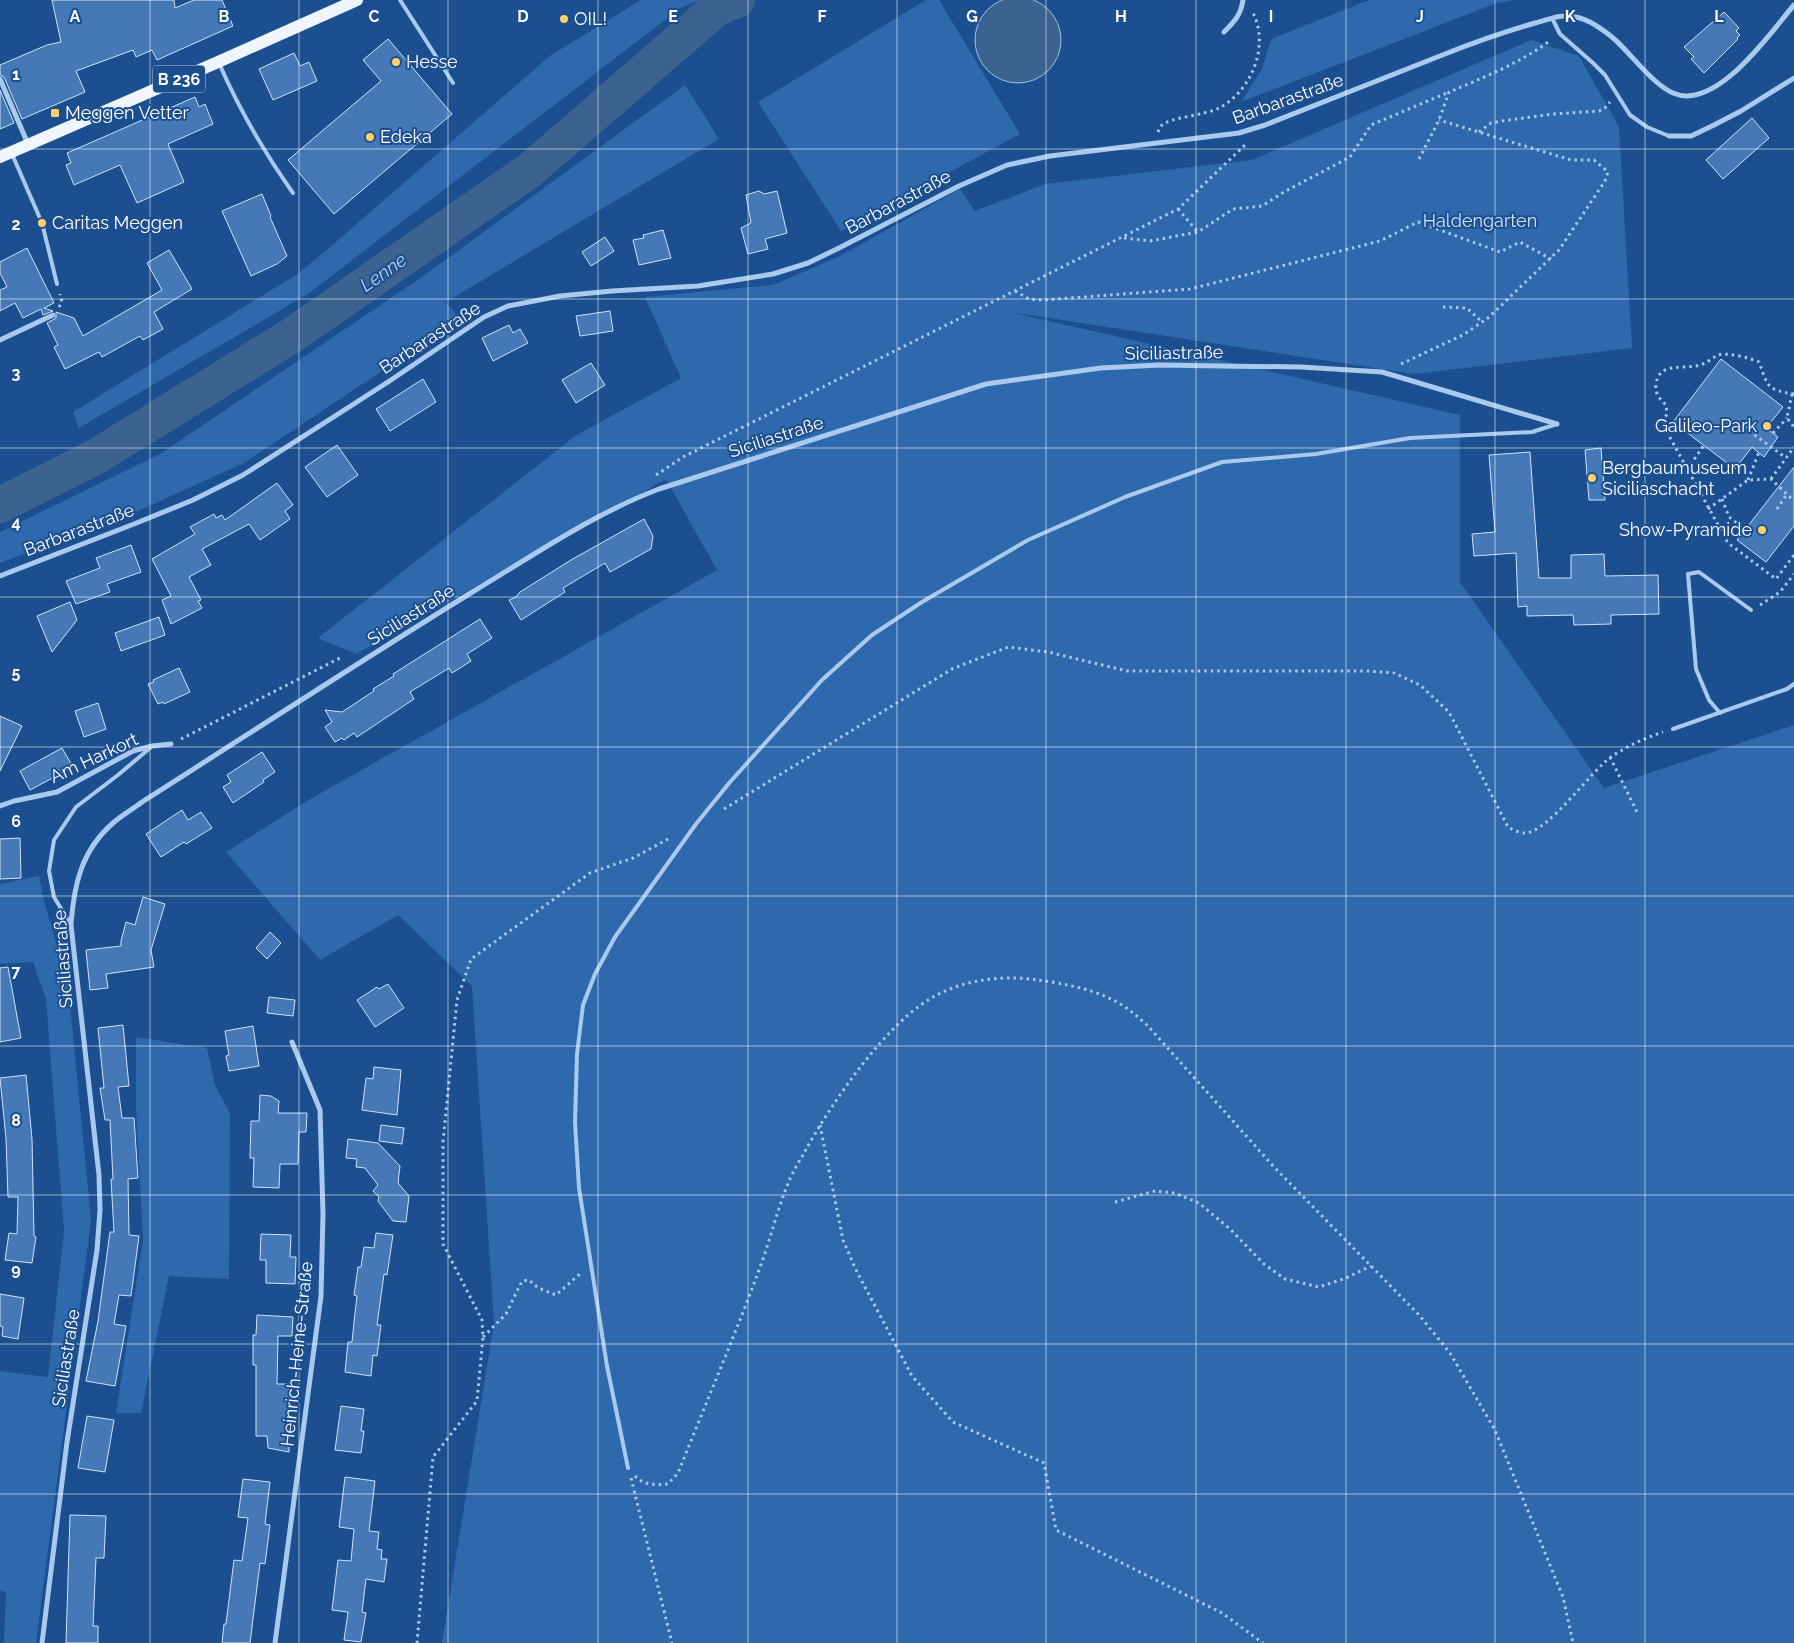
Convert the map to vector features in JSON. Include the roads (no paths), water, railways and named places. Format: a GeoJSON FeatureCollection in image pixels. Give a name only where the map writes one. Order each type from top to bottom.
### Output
{"type":"FeatureCollection","features":[{"type":"Feature","properties":{"kind":"main road","name":"B 236"},"geometry":{"type":"LineString","coordinates":[[5,154],[357,0]]}},
{"type":"Feature","properties":{"kind":"street"},"geometry":{"type":"LineString","coordinates":[[1224,32],[1238,18],[1243,0]]}},
{"type":"Feature","properties":{"kind":"street","name":"Barbarastraße"},"geometry":{"type":"LineString","coordinates":[[0,576],[193,500],[243,475],[388,382],[484,317],[508,306],[560,296],[698,286],[772,274],[808,263],[959,186],[1007,165],[1050,156],[1239,133],[1266,125],[1494,34],[1552,18],[1564,16],[1583,18],[1602,29],[1618,42],[1658,83],[1672,93],[1684,97],[1696,96],[1708,92],[1741,66],[1794,5]]}},
{"type":"Feature","properties":{"kind":"street"},"geometry":{"type":"LineString","coordinates":[[1669,136],[1691,136],[1741,111],[1794,78]]}},
{"type":"Feature","properties":{"kind":"street"},"geometry":{"type":"LineString","coordinates":[[0,79],[28,144]]}},
{"type":"Feature","properties":{"kind":"street"},"geometry":{"type":"LineString","coordinates":[[0,340],[53,315]]}},
{"type":"Feature","properties":{"kind":"street","name":"Siciliastraße"},"geometry":{"type":"LineString","coordinates":[[42,1643],[67,1442],[97,1250],[100,1210],[99,1175],[71,925],[73,895],[79,874],[90,851],[100,836],[114,822],[142,802],[434,616],[583,525],[633,499],[986,384],[1101,368],[1159,366],[1301,367],[1382,372],[1557,424]]}},
{"type":"Feature","properties":{"kind":"street","name":"Am Harkort"},"geometry":{"type":"LineString","coordinates":[[0,806],[14,801],[57,792],[133,752],[152,746],[171,744]]}},
{"type":"Feature","properties":{"kind":"street","name":"Heinrich-Heine-Straße"},"geometry":{"type":"LineString","coordinates":[[274,1643],[321,1296],[324,1214],[320,1110],[292,1042]]}},
{"type":"Feature","properties":{"kind":"lane"},"geometry":{"type":"LineString","coordinates":[[400,0],[453,83]]}},
{"type":"Feature","properties":{"kind":"lane"},"geometry":{"type":"LineString","coordinates":[[1552,18],[1560,34],[1605,75],[1630,115],[1647,127],[1669,136]]}},
{"type":"Feature","properties":{"kind":"lane"},"geometry":{"type":"LineString","coordinates":[[218,62],[234,98],[270,161],[293,193]]}},
{"type":"Feature","properties":{"kind":"lane"},"geometry":{"type":"LineString","coordinates":[[5,154],[42,223],[57,284]]}},
{"type":"Feature","properties":{"kind":"lane"},"geometry":{"type":"LineString","coordinates":[[628,1468],[607,1366],[579,1188],[575,1122],[577,1054],[583,1005],[595,974],[615,937],[696,824],[730,782],[822,680],[872,635],[922,602],[1028,540],[1124,497],[1222,462],[1316,454],[1410,438],[1532,432],[1557,424]]}},
{"type":"Feature","properties":{"kind":"lane"},"geometry":{"type":"LineString","coordinates":[[1720,713],[1709,700],[1696,669],[1688,574],[1699,572],[1751,610]]}},
{"type":"Feature","properties":{"kind":"lane"},"geometry":{"type":"LineString","coordinates":[[1673,729],[1787,689],[1794,684]]}},
{"type":"Feature","properties":{"kind":"lane"},"geometry":{"type":"LineString","coordinates":[[71,925],[54,896],[49,871],[54,840],[76,807],[152,746]]}},
{"type":"Feature","properties":{"kind":"waterway","name":"Lenne"},"geometry":{"type":"LineString","coordinates":[[0,505],[97,456],[291,336],[530,170],[717,8],[737,0]]}},
{"type":"Feature","properties":{"kind":"place","name":"OIL!"},"geometry":{"type":"Point","coordinates":[564,19]}},
{"type":"Feature","properties":{"kind":"place","name":"Hesse"},"geometry":{"type":"Point","coordinates":[396,62]}},
{"type":"Feature","properties":{"kind":"place","name":"Meggen Vetter"},"geometry":{"type":"Point","coordinates":[55,113]}},
{"type":"Feature","properties":{"kind":"place","name":"Edeka"},"geometry":{"type":"Point","coordinates":[370,137]}},
{"type":"Feature","properties":{"kind":"place","name":"Caritas Meggen"},"geometry":{"type":"Point","coordinates":[42,223]}},
{"type":"Feature","properties":{"kind":"place","name":"Galileo-Park"},"geometry":{"type":"Point","coordinates":[1767,426]}},
{"type":"Feature","properties":{"kind":"place","name":"Bergbaumuseum Siciliaschacht"},"geometry":{"type":"Point","coordinates":[1592,478]}},
{"type":"Feature","properties":{"kind":"place","name":"Show-Pyramide"},"geometry":{"type":"Point","coordinates":[1762,530]}},
{"type":"Feature","properties":{"kind":"park label","name":"Haldengarten"},"geometry":{"type":"Point","coordinates":[1480,221]}}]}
